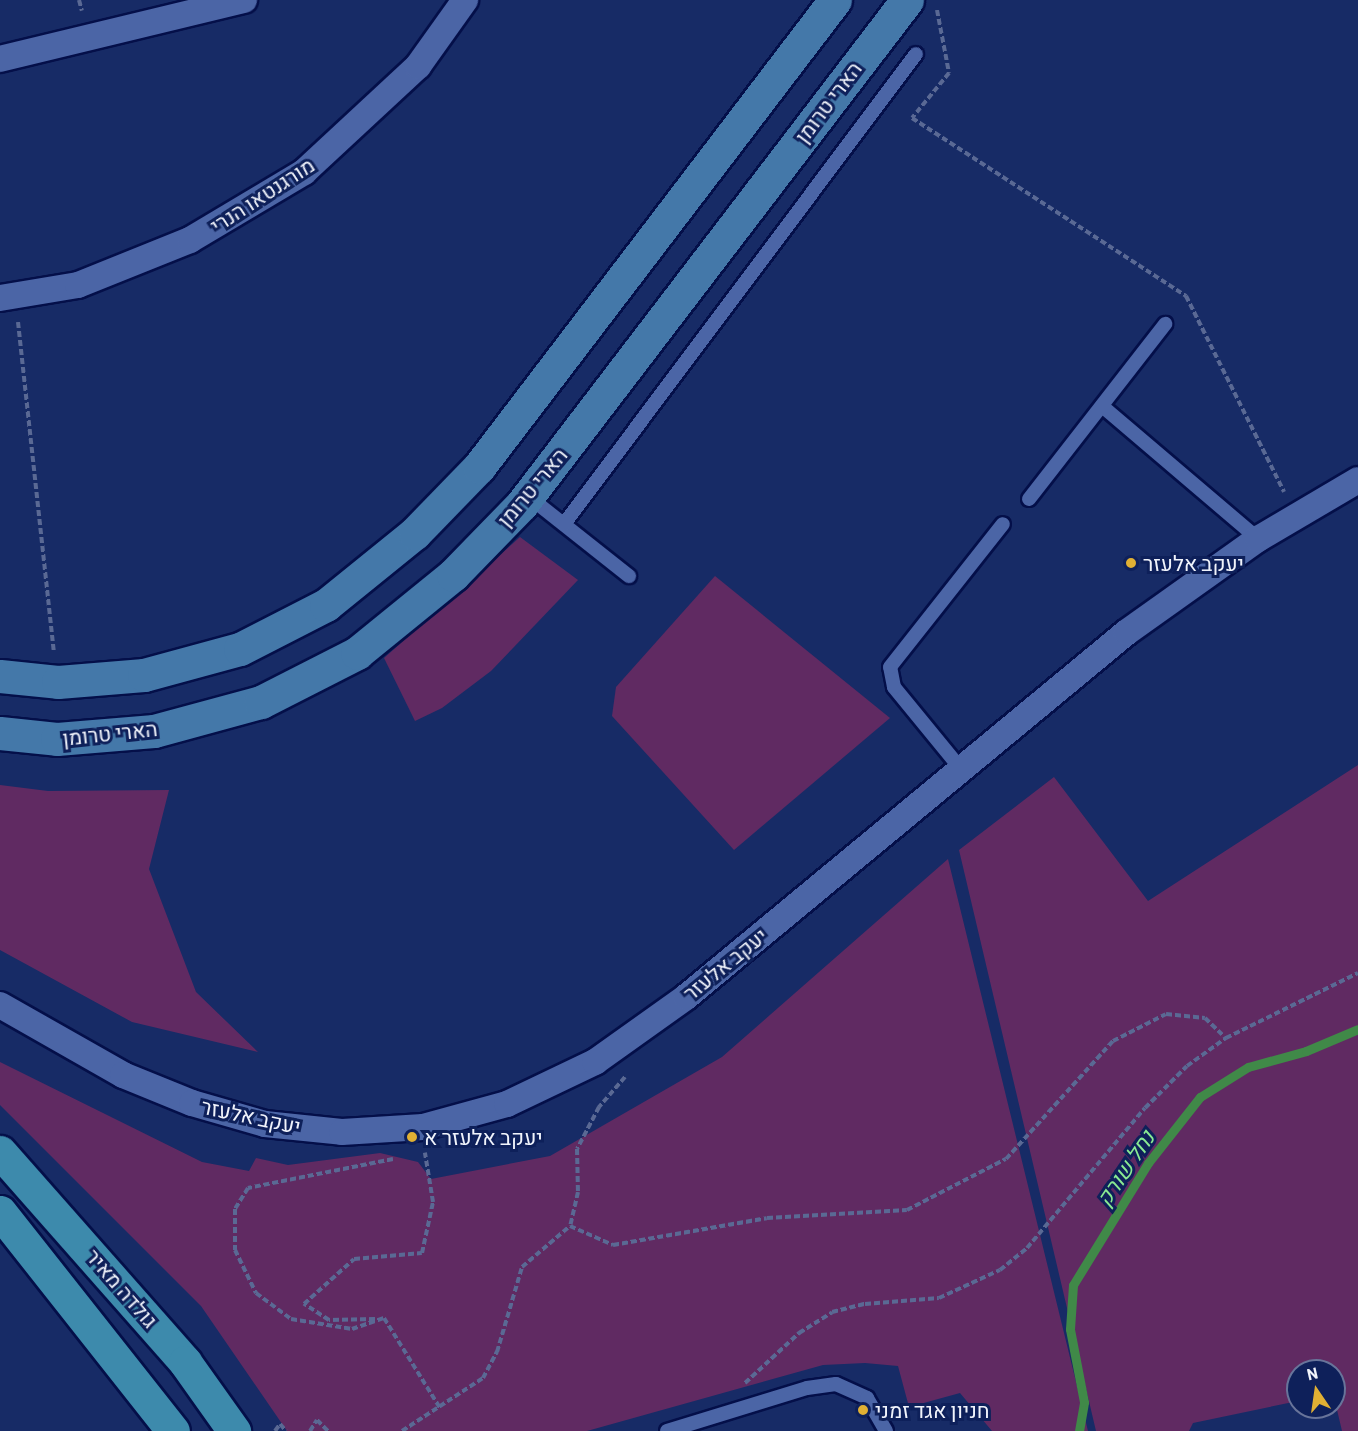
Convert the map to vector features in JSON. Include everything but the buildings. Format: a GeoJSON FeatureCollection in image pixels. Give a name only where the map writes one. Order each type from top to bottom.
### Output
{"type":"FeatureCollection","features":[{"type":"Feature","properties":{"kind":"main road","name":"גולדה מאיר"},"geometry":{"type":"LineString","coordinates":[[0,1152],[185,1362],[234,1431]]}},
{"type":"Feature","properties":{"kind":"main road","name":"גולדה מאיר"},"geometry":{"type":"LineString","coordinates":[[0,1212],[173,1431]]}},
{"type":"Feature","properties":{"kind":"street"},"geometry":{"type":"LineString","coordinates":[[0,59],[244,0]]}},
{"type":"Feature","properties":{"kind":"street","name":"מורגנטאו הנרי"},"geometry":{"type":"LineString","coordinates":[[8,297],[78,285],[190,240],[304,172],[418,66],[465,0]]}},
{"type":"Feature","properties":{"kind":"street"},"geometry":{"type":"LineString","coordinates":[[0,676],[58,682],[144,675],[240,649],[326,605],[415,533],[479,467],[836,0]]}},
{"type":"Feature","properties":{"kind":"street","name":"הארי טרומן"},"geometry":{"type":"LineString","coordinates":[[0,733],[57,739],[154,731],[261,702],[357,652],[453,575],[528,496],[906,0]]}},
{"type":"Feature","properties":{"kind":"street","name":"יעקב אלעזר"},"geometry":{"type":"LineString","coordinates":[[0,1005],[123,1075],[192,1103],[265,1124],[342,1132],[423,1127],[507,1104],[595,1062],[686,997],[1127,632],[1258,540],[1358,480]]}},
{"type":"Feature","properties":{"kind":"lane"},"geometry":{"type":"LineString","coordinates":[[564,524],[916,54]]}},
{"type":"Feature","properties":{"kind":"lane"},"geometry":{"type":"LineString","coordinates":[[1029,500],[1166,324]]}},
{"type":"Feature","properties":{"kind":"lane"},"geometry":{"type":"LineString","coordinates":[[1102,406],[1258,540]]}},
{"type":"Feature","properties":{"kind":"lane"},"geometry":{"type":"LineString","coordinates":[[528,496],[629,576]]}},
{"type":"Feature","properties":{"kind":"lane"},"geometry":{"type":"LineString","coordinates":[[961,769],[894,687],[890,667],[1003,524]]}},
{"type":"Feature","properties":{"kind":"lane"},"geometry":{"type":"LineString","coordinates":[[667,1431],[807,1388],[836,1384],[867,1398],[886,1431]]}},
{"type":"Feature","properties":{"kind":"path"},"geometry":{"type":"LineString","coordinates":[[936,0],[949,73],[912,117],[1186,296],[1296,516]]}},
{"type":"Feature","properties":{"kind":"path"},"geometry":{"type":"LineString","coordinates":[[8,297],[58,682]]}},
{"type":"Feature","properties":{"kind":"path"},"geometry":{"type":"LineString","coordinates":[[710,1417],[799,1333],[832,1312],[865,1304],[939,1298],[1000,1270],[1048,1224],[1145,1108],[1187,1066],[1226,1038],[1358,973]]}},
{"type":"Feature","properties":{"kind":"path"},"geometry":{"type":"LineString","coordinates":[[570,1226],[613,1245],[767,1218],[907,1210],[1006,1159],[1113,1041],[1166,1014],[1205,1018],[1226,1038]]}},
{"type":"Feature","properties":{"kind":"path"},"geometry":{"type":"LineString","coordinates":[[402,1431],[483,1378],[497,1353],[522,1267],[570,1226],[578,1192],[577,1149],[599,1107],[633,1068]]}},
{"type":"Feature","properties":{"kind":"path"},"geometry":{"type":"LineString","coordinates":[[384,1318],[329,1320],[304,1305],[354,1259],[422,1253],[433,1202],[423,1127]]}},
{"type":"Feature","properties":{"kind":"path"},"geometry":{"type":"LineString","coordinates":[[414,1155],[425,1153]]}},
{"type":"Feature","properties":{"kind":"path"},"geometry":{"type":"LineString","coordinates":[[384,1318],[352,1329],[324,1327],[291,1319],[256,1293],[235,1250],[235,1209],[248,1188],[403,1157]]}},
{"type":"Feature","properties":{"kind":"path"},"geometry":{"type":"LineString","coordinates":[[384,1318],[440,1408]]}},
{"type":"Feature","properties":{"kind":"path"},"geometry":{"type":"LineString","coordinates":[[310,1431],[317,1420],[327,1431]]}},
{"type":"Feature","properties":{"kind":"path"},"geometry":{"type":"LineString","coordinates":[[275,1431],[280,1424],[286,1431]]}},
{"type":"Feature","properties":{"kind":"shaded area"},"geometry":{"type":"Polygon","coordinates":[[[520,537],[578,580],[491,671],[442,708],[415,721],[384,658],[520,537]]]}},
{"type":"Feature","properties":{"kind":"shaded area"},"geometry":{"type":"Polygon","coordinates":[[[715,576],[890,718],[734,850],[612,716],[616,687],[715,576]]]}},
{"type":"Feature","properties":{"kind":"shaded area"},"geometry":{"type":"Polygon","coordinates":[[[1358,765],[1358,1431],[1342,1431],[1339,1419],[1346,1419],[1346,1359],[1286,1359],[1286,1404],[1193,1423],[1189,1431],[1096,1431],[959,850],[1054,777],[1148,901],[1358,765]]]}},
{"type":"Feature","properties":{"kind":"shaded area"},"geometry":{"type":"Polygon","coordinates":[[[0,785],[48,791],[169,790],[149,869],[196,992],[258,1052],[132,1022],[0,950],[0,785]]]}},
{"type":"Feature","properties":{"kind":"shaded area"},"geometry":{"type":"Polygon","coordinates":[[[948,859],[1088,1431],[992,1431],[960,1393],[909,1407],[898,1366],[865,1363],[823,1365],[587,1431],[287,1431],[201,1306],[0,1105],[0,1062],[202,1162],[249,1171],[256,1158],[288,1165],[380,1153],[418,1162],[431,1179],[550,1156],[722,1057],[948,859]]]}},
{"type":"Feature","properties":{"kind":"waterway","name":"נחל שורק"},"geometry":{"type":"LineString","coordinates":[[1079,1431],[1084,1402],[1070,1329],[1073,1285],[1148,1163],[1200,1097],[1248,1067],[1306,1051],[1358,1029]]}},
{"type":"Feature","properties":{"kind":"place","name":"יעקב אלעזר"},"geometry":{"type":"Point","coordinates":[1131,563]}},
{"type":"Feature","properties":{"kind":"place","name":"יעקב אלעזר א"},"geometry":{"type":"Point","coordinates":[412,1137]}},
{"type":"Feature","properties":{"kind":"place","name":"חניון אגד זמני"},"geometry":{"type":"Point","coordinates":[863,1410]}}]}
